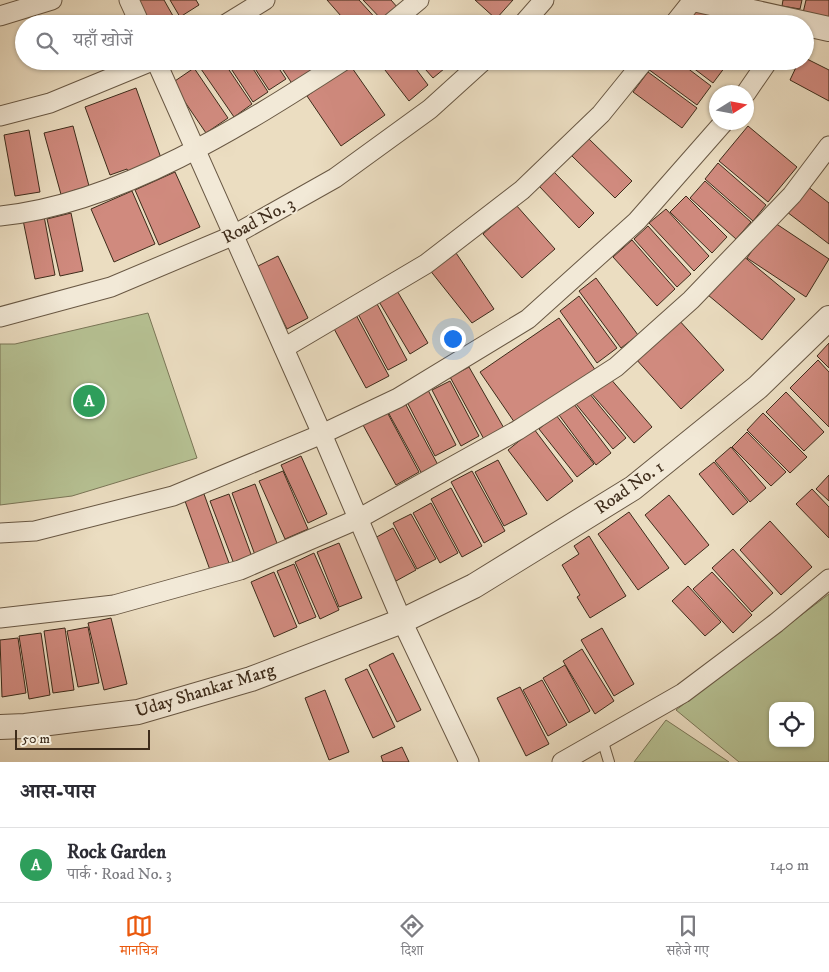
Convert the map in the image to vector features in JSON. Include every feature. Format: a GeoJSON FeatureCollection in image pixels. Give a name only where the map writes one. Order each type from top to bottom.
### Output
{"type":"FeatureCollection","features":[{"type":"Feature","properties":{"kind":"street"},"geometry":{"type":"LineString","coordinates":[[0,16],[52,0]]}},
{"type":"Feature","properties":{"kind":"street"},"geometry":{"type":"LineString","coordinates":[[129,0],[136,15]]}},
{"type":"Feature","properties":{"kind":"street"},"geometry":{"type":"LineString","coordinates":[[241,15],[265,0]]}},
{"type":"Feature","properties":{"kind":"street"},"geometry":{"type":"LineString","coordinates":[[401,15],[419,0]]}},
{"type":"Feature","properties":{"kind":"street"},"geometry":{"type":"LineString","coordinates":[[531,15],[544,0]]}},
{"type":"Feature","properties":{"kind":"street"},"geometry":{"type":"LineString","coordinates":[[681,15],[693,0]]}},
{"type":"Feature","properties":{"kind":"street"},"geometry":{"type":"LineString","coordinates":[[698,0],[763,15]]}},
{"type":"Feature","properties":{"kind":"street"},"geometry":{"type":"LineString","coordinates":[[814,26],[829,29]]}},
{"type":"Feature","properties":{"kind":"street"},"geometry":{"type":"LineString","coordinates":[[0,116],[50,103],[130,70]]}},
{"type":"Feature","properties":{"kind":"street"},"geometry":{"type":"LineString","coordinates":[[160,70],[232,236],[322,434],[402,621],[469,762]]}},
{"type":"Feature","properties":{"kind":"street"},"geometry":{"type":"LineString","coordinates":[[0,216],[24,214],[95,196],[195,148],[268,109],[329,70]]}},
{"type":"Feature","properties":{"kind":"street","name":"Road No. 3"},"geometry":{"type":"LineString","coordinates":[[0,317],[111,286],[232,236],[335,178],[430,109],[473,70]]}},
{"type":"Feature","properties":{"kind":"street"},"geometry":{"type":"LineString","coordinates":[[284,348],[426,264],[522,190],[601,114],[637,70]]}},
{"type":"Feature","properties":{"kind":"street"},"geometry":{"type":"LineString","coordinates":[[752,85],[762,70]]}},
{"type":"Feature","properties":{"kind":"street"},"geometry":{"type":"LineString","coordinates":[[0,533],[35,531],[173,496],[322,434],[398,398],[528,318],[637,220],[717,130]]}},
{"type":"Feature","properties":{"kind":"street"},"geometry":{"type":"LineString","coordinates":[[0,618],[114,604],[240,570],[358,519],[518,430],[616,367],[691,300],[786,202],[829,146]]}},
{"type":"Feature","properties":{"kind":"street","name":"Road No. 1"},"geometry":{"type":"LineString","coordinates":[[402,621],[474,586],[633,488],[758,387],[829,318]]}},
{"type":"Feature","properties":{"kind":"street"},"geometry":{"type":"LineString","coordinates":[[562,762],[683,693],[776,623],[829,579]]}},
{"type":"Feature","properties":{"kind":"street","name":"Uday Shankar Marg"},"geometry":{"type":"LineString","coordinates":[[0,727],[26,726],[138,712],[251,679],[402,621]]}},
{"type":"Feature","properties":{"kind":"lane"},"geometry":{"type":"LineString","coordinates":[[602,739],[610,762]]}},
{"type":"Feature","properties":{"kind":"green space"},"geometry":{"type":"Polygon","coordinates":[[[148,313],[197,458],[72,496],[0,505],[0,344],[15,344],[148,313]]]}},
{"type":"Feature","properties":{"kind":"green space"},"geometry":{"type":"Polygon","coordinates":[[[829,594],[829,762],[739,762],[676,710],[829,594]]]}},
{"type":"Feature","properties":{"kind":"green space"},"geometry":{"type":"Polygon","coordinates":[[[666,720],[729,762],[634,762],[666,720]]]}},
{"type":"Feature","properties":{"kind":"building"},"geometry":{"type":"Polygon","coordinates":[[[137,0],[164,0],[172,15],[146,15],[137,0]]]}},
{"type":"Feature","properties":{"kind":"building"},"geometry":{"type":"Polygon","coordinates":[[[170,0],[196,0],[199,5],[183,15],[179,15],[170,0]]]}},
{"type":"Feature","properties":{"kind":"building"},"geometry":{"type":"Polygon","coordinates":[[[327,0],[359,0],[373,15],[340,15],[327,0]]]}},
{"type":"Feature","properties":{"kind":"building"},"geometry":{"type":"Polygon","coordinates":[[[363,0],[391,0],[398,8],[391,15],[377,15],[363,0]]]}},
{"type":"Feature","properties":{"kind":"building"},"geometry":{"type":"Polygon","coordinates":[[[475,0],[513,0],[500,15],[492,15],[475,0]]]}},
{"type":"Feature","properties":{"kind":"building"},"geometry":{"type":"Polygon","coordinates":[[[783,0],[802,0],[800,9],[782,6],[783,0]]]}},
{"type":"Feature","properties":{"kind":"building"},"geometry":{"type":"Polygon","coordinates":[[[806,0],[829,0],[829,18],[803,13],[806,0]]]}},
{"type":"Feature","properties":{"kind":"building"},"geometry":{"type":"Polygon","coordinates":[[[698,7],[708,15],[692,15],[698,7]]]}},
{"type":"Feature","properties":{"kind":"building"},"geometry":{"type":"Polygon","coordinates":[[[814,62],[829,70],[829,101],[790,80],[795,70],[814,70],[814,62]]]}},
{"type":"Feature","properties":{"kind":"building"},"geometry":{"type":"Polygon","coordinates":[[[191,70],[195,70],[228,118],[206,133],[172,83],[191,70]]]}},
{"type":"Feature","properties":{"kind":"building"},"geometry":{"type":"Polygon","coordinates":[[[202,70],[229,70],[252,104],[234,117],[202,70]]]}},
{"type":"Feature","properties":{"kind":"building"},"geometry":{"type":"Polygon","coordinates":[[[232,70],[254,70],[268,92],[253,102],[232,70]]]}},
{"type":"Feature","properties":{"kind":"building"},"geometry":{"type":"Polygon","coordinates":[[[256,70],[280,70],[286,79],[269,90],[256,70]]]}},
{"type":"Feature","properties":{"kind":"building"},"geometry":{"type":"Polygon","coordinates":[[[283,70],[312,70],[313,72],[293,85],[283,70]]]}},
{"type":"Feature","properties":{"kind":"building"},"geometry":{"type":"Polygon","coordinates":[[[343,70],[354,70],[385,115],[341,146],[307,96],[343,70]]]}},
{"type":"Feature","properties":{"kind":"building"},"geometry":{"type":"Polygon","coordinates":[[[385,70],[417,70],[428,85],[409,101],[385,70]]]}},
{"type":"Feature","properties":{"kind":"building"},"geometry":{"type":"Polygon","coordinates":[[[426,70],[443,70],[433,78],[426,70]]]}},
{"type":"Feature","properties":{"kind":"building"},"geometry":{"type":"Polygon","coordinates":[[[649,70],[690,70],[710,85],[697,105],[649,70]]]}},
{"type":"Feature","properties":{"kind":"building"},"geometry":{"type":"Polygon","coordinates":[[[696,70],[723,70],[713,83],[696,70]]]}},
{"type":"Feature","properties":{"kind":"building"},"geometry":{"type":"Polygon","coordinates":[[[648,72],[697,108],[682,128],[633,92],[648,72]]]}},
{"type":"Feature","properties":{"kind":"building"},"geometry":{"type":"Polygon","coordinates":[[[136,88],[161,158],[128,172],[127,169],[110,175],[85,107],[136,88]]]}},
{"type":"Feature","properties":{"kind":"building"},"geometry":{"type":"Polygon","coordinates":[[[73,126],[89,186],[72,191],[73,195],[62,198],[44,133],[73,126]]]}},
{"type":"Feature","properties":{"kind":"building"},"geometry":{"type":"Polygon","coordinates":[[[29,130],[40,192],[15,196],[4,135],[29,130]]]}},
{"type":"Feature","properties":{"kind":"building"},"geometry":{"type":"Polygon","coordinates":[[[745,130],[753,130],[797,167],[768,202],[719,161],[745,130]]]}},
{"type":"Feature","properties":{"kind":"building"},"geometry":{"type":"Polygon","coordinates":[[[589,139],[632,181],[615,198],[572,156],[589,139]]]}},
{"type":"Feature","properties":{"kind":"building"},"geometry":{"type":"Polygon","coordinates":[[[718,163],[766,205],[753,221],[705,179],[718,163]]]}},
{"type":"Feature","properties":{"kind":"building"},"geometry":{"type":"Polygon","coordinates":[[[175,172],[200,227],[159,245],[135,190],[175,172]]]}},
{"type":"Feature","properties":{"kind":"building"},"geometry":{"type":"Polygon","coordinates":[[[554,172],[594,213],[579,228],[539,186],[554,172]]]}},
{"type":"Feature","properties":{"kind":"building"},"geometry":{"type":"Polygon","coordinates":[[[705,181],[751,222],[736,239],[690,198],[705,181]]]}},
{"type":"Feature","properties":{"kind":"building"},"geometry":{"type":"Polygon","coordinates":[[[807,186],[829,203],[829,244],[787,212],[807,186]]]}},
{"type":"Feature","properties":{"kind":"building"},"geometry":{"type":"Polygon","coordinates":[[[132,191],[155,244],[114,262],[91,209],[132,191]]]}},
{"type":"Feature","properties":{"kind":"building"},"geometry":{"type":"Polygon","coordinates":[[[686,196],[727,237],[712,253],[670,212],[686,196]]]}},
{"type":"Feature","properties":{"kind":"building"},"geometry":{"type":"Polygon","coordinates":[[[516,205],[555,249],[522,278],[483,234],[516,205]]]}},
{"type":"Feature","properties":{"kind":"building"},"geometry":{"type":"Polygon","coordinates":[[[666,209],[709,256],[694,271],[649,223],[666,209]]]}},
{"type":"Feature","properties":{"kind":"building"},"geometry":{"type":"Polygon","coordinates":[[[71,213],[83,271],[60,276],[47,219],[71,213]]]}},
{"type":"Feature","properties":{"kind":"building"},"geometry":{"type":"Polygon","coordinates":[[[44,216],[55,275],[35,279],[23,220],[44,216]]]}},
{"type":"Feature","properties":{"kind":"building"},"geometry":{"type":"Polygon","coordinates":[[[772,221],[829,259],[806,297],[747,258],[772,221]]]}},
{"type":"Feature","properties":{"kind":"building"},"geometry":{"type":"Polygon","coordinates":[[[648,226],[691,274],[677,287],[634,239],[648,226]]]}},
{"type":"Feature","properties":{"kind":"building"},"geometry":{"type":"Polygon","coordinates":[[[632,240],[675,289],[657,306],[613,257],[632,240]]]}},
{"type":"Feature","properties":{"kind":"building"},"geometry":{"type":"Polygon","coordinates":[[[454,250],[494,309],[472,323],[429,269],[454,250]]]}},
{"type":"Feature","properties":{"kind":"building"},"geometry":{"type":"Polygon","coordinates":[[[742,255],[795,299],[762,340],[708,295],[742,255]]]}},
{"type":"Feature","properties":{"kind":"building"},"geometry":{"type":"Polygon","coordinates":[[[278,256],[308,318],[287,329],[256,267],[278,256]]]}},
{"type":"Feature","properties":{"kind":"building"},"geometry":{"type":"Polygon","coordinates":[[[596,278],[638,335],[621,348],[579,291],[596,278]]]}},
{"type":"Feature","properties":{"kind":"building"},"geometry":{"type":"Polygon","coordinates":[[[396,289],[428,343],[410,354],[378,300],[396,289]]]}},
{"type":"Feature","properties":{"kind":"building"},"geometry":{"type":"Polygon","coordinates":[[[579,296],[617,348],[597,363],[560,311],[579,296]]]}},
{"type":"Feature","properties":{"kind":"building"},"geometry":{"type":"Polygon","coordinates":[[[376,302],[407,360],[388,370],[357,312],[376,302]]]}},
{"type":"Feature","properties":{"kind":"building"},"geometry":{"type":"Polygon","coordinates":[[[355,313],[389,376],[366,388],[332,325],[355,313]]]}},
{"type":"Feature","properties":{"kind":"building"},"geometry":{"type":"Polygon","coordinates":[[[559,318],[596,371],[517,426],[480,372],[559,318]]]}},
{"type":"Feature","properties":{"kind":"building"},"geometry":{"type":"Polygon","coordinates":[[[678,319],[724,370],[681,409],[635,358],[678,319]]]}},
{"type":"Feature","properties":{"kind":"building"},"geometry":{"type":"Polygon","coordinates":[[[829,343],[829,368],[817,356],[829,343]]]}},
{"type":"Feature","properties":{"kind":"building"},"geometry":{"type":"Polygon","coordinates":[[[818,360],[829,372],[829,427],[790,388],[818,360]]]}},
{"type":"Feature","properties":{"kind":"building"},"geometry":{"type":"Polygon","coordinates":[[[469,367],[505,430],[485,441],[450,377],[469,367]]]}},
{"type":"Feature","properties":{"kind":"building"},"geometry":{"type":"Polygon","coordinates":[[[609,377],[652,427],[634,443],[591,393],[609,377]]]}},
{"type":"Feature","properties":{"kind":"building"},"geometry":{"type":"Polygon","coordinates":[[[450,381],[479,436],[461,446],[432,390],[450,381]]]}},
{"type":"Feature","properties":{"kind":"building"},"geometry":{"type":"Polygon","coordinates":[[[428,390],[456,445],[435,456],[407,402],[428,390]]]}},
{"type":"Feature","properties":{"kind":"building"},"geometry":{"type":"Polygon","coordinates":[[[786,392],[824,432],[804,451],[766,412],[786,392]]]}},
{"type":"Feature","properties":{"kind":"building"},"geometry":{"type":"Polygon","coordinates":[[[589,393],[626,438],[613,449],[576,404],[589,393]]]}},
{"type":"Feature","properties":{"kind":"building"},"geometry":{"type":"Polygon","coordinates":[[[405,403],[438,465],[422,474],[388,412],[405,403]]]}},
{"type":"Feature","properties":{"kind":"building"},"geometry":{"type":"Polygon","coordinates":[[[574,404],[611,453],[596,465],[559,415],[574,404]]]}},
{"type":"Feature","properties":{"kind":"building"},"geometry":{"type":"Polygon","coordinates":[[[387,412],[419,472],[396,485],[363,425],[387,412]]]}},
{"type":"Feature","properties":{"kind":"building"},"geometry":{"type":"Polygon","coordinates":[[[763,413],[807,457],[790,473],[747,430],[763,413]]]}},
{"type":"Feature","properties":{"kind":"building"},"geometry":{"type":"Polygon","coordinates":[[[556,415],[594,464],[577,477],[539,429],[556,415]]]}},
{"type":"Feature","properties":{"kind":"building"},"geometry":{"type":"Polygon","coordinates":[[[534,429],[573,481],[547,501],[508,450],[534,429]]]}},
{"type":"Feature","properties":{"kind":"building"},"geometry":{"type":"Polygon","coordinates":[[[747,432],[786,472],[771,486],[732,447],[747,432]]]}},
{"type":"Feature","properties":{"kind":"building"},"geometry":{"type":"Polygon","coordinates":[[[731,447],[766,488],[750,502],[715,461],[731,447]]]}},
{"type":"Feature","properties":{"kind":"building"},"geometry":{"type":"Polygon","coordinates":[[[301,456],[327,514],[308,523],[281,465],[301,456]]]}},
{"type":"Feature","properties":{"kind":"building"},"geometry":{"type":"Polygon","coordinates":[[[498,460],[527,514],[504,526],[475,472],[498,460]]]}},
{"type":"Feature","properties":{"kind":"building"},"geometry":{"type":"Polygon","coordinates":[[[714,462],[748,502],[733,515],[699,474],[714,462]]]}},
{"type":"Feature","properties":{"kind":"building"},"geometry":{"type":"Polygon","coordinates":[[[283,471],[308,529],[285,539],[259,481],[283,471]]]}},
{"type":"Feature","properties":{"kind":"building"},"geometry":{"type":"Polygon","coordinates":[[[472,471],[505,531],[484,543],[451,482],[472,471]]]}},
{"type":"Feature","properties":{"kind":"building"},"geometry":{"type":"Polygon","coordinates":[[[829,475],[829,501],[816,489],[829,475]]]}},
{"type":"Feature","properties":{"kind":"building"},"geometry":{"type":"Polygon","coordinates":[[[255,484],[278,546],[255,555],[232,493],[255,484]]]}},
{"type":"Feature","properties":{"kind":"building"},"geometry":{"type":"Polygon","coordinates":[[[451,488],[482,546],[462,557],[431,499],[451,488]]]}},
{"type":"Feature","properties":{"kind":"building"},"geometry":{"type":"Polygon","coordinates":[[[812,489],[829,507],[829,538],[796,504],[812,489]]]}},
{"type":"Feature","properties":{"kind":"building"},"geometry":{"type":"Polygon","coordinates":[[[204,494],[229,563],[210,570],[185,501],[204,494]]]}},
{"type":"Feature","properties":{"kind":"building"},"geometry":{"type":"Polygon","coordinates":[[[229,494],[252,557],[234,564],[210,501],[229,494]]]}},
{"type":"Feature","properties":{"kind":"building"},"geometry":{"type":"Polygon","coordinates":[[[669,495],[709,545],[685,565],[645,515],[669,495]]]}},
{"type":"Feature","properties":{"kind":"building"},"geometry":{"type":"Polygon","coordinates":[[[431,503],[458,553],[440,563],[413,513],[431,503]]]}},
{"type":"Feature","properties":{"kind":"building"},"geometry":{"type":"Polygon","coordinates":[[[629,512],[669,568],[638,590],[598,534],[629,512]]]}},
{"type":"Feature","properties":{"kind":"building"},"geometry":{"type":"Polygon","coordinates":[[[411,514],[436,559],[417,569],[393,523],[411,514]]]}},
{"type":"Feature","properties":{"kind":"building"},"geometry":{"type":"Polygon","coordinates":[[[770,521],[812,567],[781,595],[740,550],[770,521]]]}},
{"type":"Feature","properties":{"kind":"building"},"geometry":{"type":"Polygon","coordinates":[[[393,528],[416,570],[396,581],[373,539],[393,528]]]}},
{"type":"Feature","properties":{"kind":"building"},"geometry":{"type":"Polygon","coordinates":[[[589,536],[626,596],[590,618],[577,597],[580,595],[562,565],[579,554],[574,546],[589,536]]]}},
{"type":"Feature","properties":{"kind":"building"},"geometry":{"type":"Polygon","coordinates":[[[339,543],[362,598],[339,607],[317,552],[339,543]]]}},
{"type":"Feature","properties":{"kind":"building"},"geometry":{"type":"Polygon","coordinates":[[[733,549],[773,593],[752,612],[712,568],[733,549]]]}},
{"type":"Feature","properties":{"kind":"building"},"geometry":{"type":"Polygon","coordinates":[[[314,553],[339,610],[320,619],[295,562],[314,553]]]}},
{"type":"Feature","properties":{"kind":"building"},"geometry":{"type":"Polygon","coordinates":[[[294,564],[316,617],[299,624],[277,571],[294,564]]]}},
{"type":"Feature","properties":{"kind":"building"},"geometry":{"type":"Polygon","coordinates":[[[274,572],[297,627],[274,637],[251,582],[274,572]]]}},
{"type":"Feature","properties":{"kind":"building"},"geometry":{"type":"Polygon","coordinates":[[[712,572],[752,615],[733,633],[693,589],[712,572]]]}},
{"type":"Feature","properties":{"kind":"building"},"geometry":{"type":"Polygon","coordinates":[[[688,586],[721,622],[705,636],[672,601],[688,586]]]}},
{"type":"Feature","properties":{"kind":"building"},"geometry":{"type":"Polygon","coordinates":[[[111,618],[127,684],[104,690],[88,623],[111,618]]]}},
{"type":"Feature","properties":{"kind":"building"},"geometry":{"type":"Polygon","coordinates":[[[88,627],[99,683],[78,687],[67,631],[88,627]]]}},
{"type":"Feature","properties":{"kind":"building"},"geometry":{"type":"Polygon","coordinates":[[[65,628],[74,690],[53,693],[44,631],[65,628]]]}},
{"type":"Feature","properties":{"kind":"building"},"geometry":{"type":"Polygon","coordinates":[[[602,628],[634,684],[614,696],[581,640],[602,628]]]}},
{"type":"Feature","properties":{"kind":"building"},"geometry":{"type":"Polygon","coordinates":[[[41,633],[50,695],[29,699],[19,636],[41,633]]]}},
{"type":"Feature","properties":{"kind":"building"},"geometry":{"type":"Polygon","coordinates":[[[18,638],[26,693],[2,697],[0,640],[18,638]]]}},
{"type":"Feature","properties":{"kind":"building"},"geometry":{"type":"Polygon","coordinates":[[[582,649],[614,701],[595,714],[563,661],[582,649]]]}},
{"type":"Feature","properties":{"kind":"building"},"geometry":{"type":"Polygon","coordinates":[[[393,653],[421,710],[397,722],[369,665],[393,653]]]}},
{"type":"Feature","properties":{"kind":"building"},"geometry":{"type":"Polygon","coordinates":[[[565,665],[590,711],[569,723],[543,678],[565,665]]]}},
{"type":"Feature","properties":{"kind":"building"},"geometry":{"type":"Polygon","coordinates":[[[367,669],[395,727],[373,738],[345,679],[367,669]]]}},
{"type":"Feature","properties":{"kind":"building"},"geometry":{"type":"Polygon","coordinates":[[[542,680],[567,725],[548,736],[523,690],[542,680]]]}},
{"type":"Feature","properties":{"kind":"building"},"geometry":{"type":"Polygon","coordinates":[[[520,687],[549,744],[526,756],[497,698],[520,687]]]}},
{"type":"Feature","properties":{"kind":"building"},"geometry":{"type":"Polygon","coordinates":[[[325,690],[349,752],[329,760],[305,698],[325,690]]]}},
{"type":"Feature","properties":{"kind":"building"},"geometry":{"type":"Polygon","coordinates":[[[402,747],[409,762],[383,762],[381,756],[402,747]]]}},
{"type":"Feature","properties":{"kind":"place","name":"Rock Garden"},"geometry":{"type":"Point","coordinates":[89,401]}}]}
